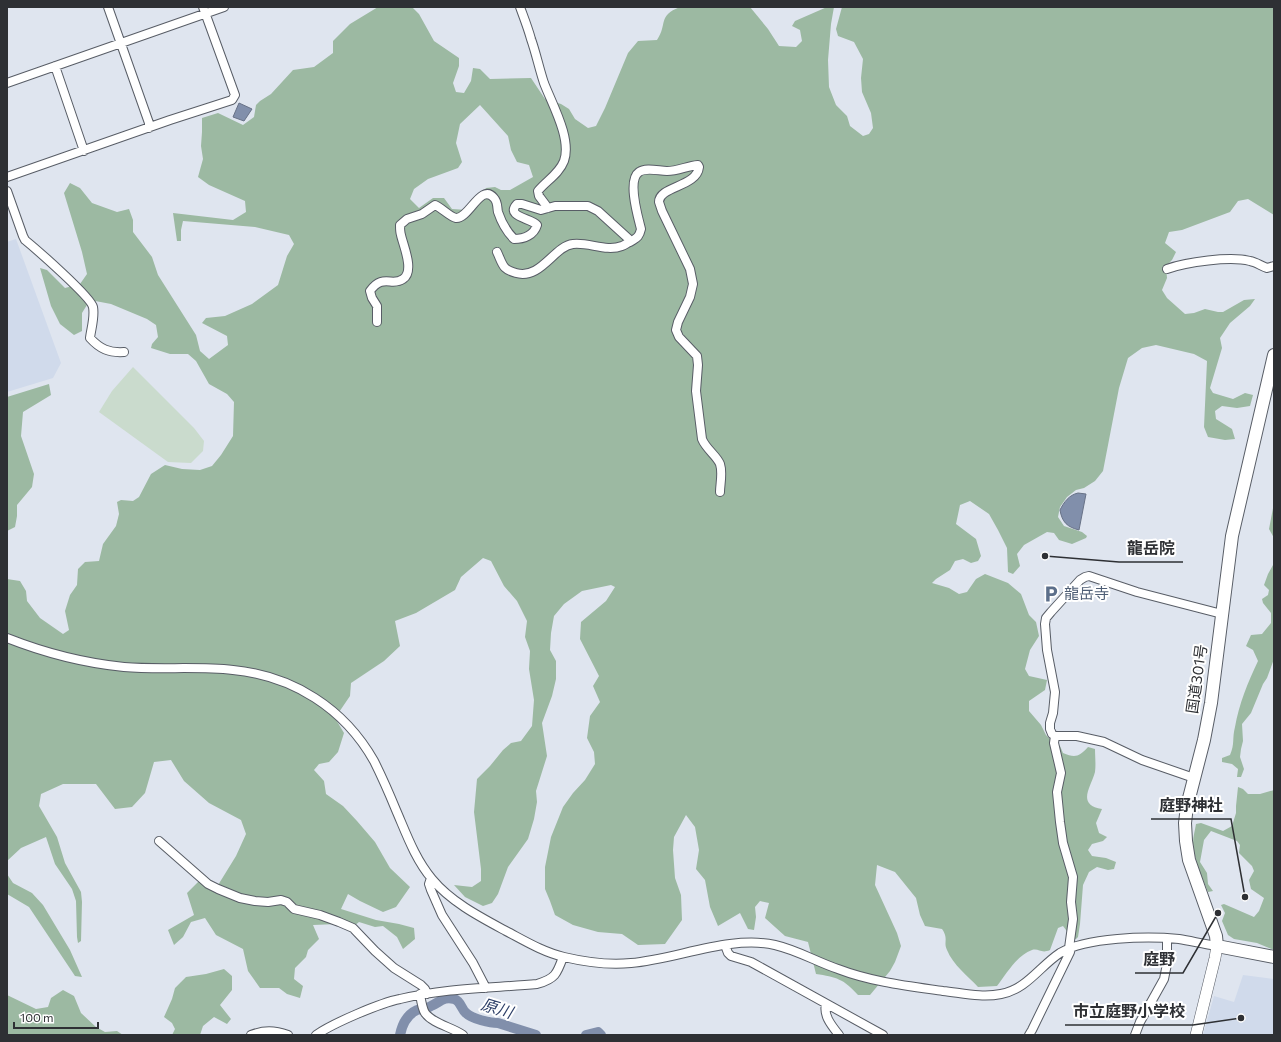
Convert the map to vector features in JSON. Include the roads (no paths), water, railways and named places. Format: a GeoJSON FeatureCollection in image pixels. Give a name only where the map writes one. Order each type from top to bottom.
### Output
{"type":"FeatureCollection","features":[{"type":"Feature","properties":{"kind":"highway","name":"国道301号"},"geometry":{"type":"LineString","coordinates":[[1217,946],[1216,936],[1189,860],[1185,823],[1211,703],[1233,529],[1274,355]]}},
{"type":"Feature","properties":{"kind":"highway"},"geometry":{"type":"LineString","coordinates":[[1217,946],[1274,957]]}},
{"type":"Feature","properties":{"kind":"main road"},"geometry":{"type":"LineString","coordinates":[[1196,1035],[1217,946]]}},
{"type":"Feature","properties":{"kind":"street"},"geometry":{"type":"LineString","coordinates":[[108,7],[149,123],[149,128]]}},
{"type":"Feature","properties":{"kind":"street"},"geometry":{"type":"LineString","coordinates":[[7,83],[121,43],[205,10],[224,7]]}},
{"type":"Feature","properties":{"kind":"street"},"geometry":{"type":"LineString","coordinates":[[520,7],[531,37],[544,83],[559,118],[564,138],[564,160],[560,168],[538,191],[539,196],[548,208]]}},
{"type":"Feature","properties":{"kind":"street"},"geometry":{"type":"LineString","coordinates":[[7,177],[50,161],[84,151],[232,100],[235,95],[205,10]]}},
{"type":"Feature","properties":{"kind":"street"},"geometry":{"type":"LineString","coordinates":[[55,66],[84,151]]}},
{"type":"Feature","properties":{"kind":"street"},"geometry":{"type":"LineString","coordinates":[[497,252],[503,266],[508,270],[523,275],[529,274],[569,245],[620,247],[637,239],[640,235],[633,193],[635,176],[639,172],[647,170],[680,170],[698,165],[700,168],[696,175],[687,182],[667,191],[661,196],[659,201],[662,211],[690,269],[693,279],[690,297],[678,322],[676,330],[679,337],[696,356],[698,365],[696,390],[702,439],[704,445],[719,463],[721,472],[720,492]]}},
{"type":"Feature","properties":{"kind":"street"},"geometry":{"type":"LineString","coordinates":[[7,192],[22,236],[25,240],[91,302],[93,312],[90,338],[93,342],[109,352],[124,352]]}},
{"type":"Feature","properties":{"kind":"street"},"geometry":{"type":"LineString","coordinates":[[378,322],[377,306],[370,291],[374,285],[381,281],[398,281],[407,276],[408,262],[400,233],[400,225],[407,219],[422,214],[435,205],[440,207],[452,217],[460,217],[483,195],[489,194],[494,198],[500,217],[514,239],[522,239],[527,237],[537,225],[534,222],[515,214],[513,208],[517,204],[522,204],[541,210],[555,206],[588,206],[598,211],[631,241]]}},
{"type":"Feature","properties":{"kind":"street"},"geometry":{"type":"LineString","coordinates":[[1167,269],[1222,259],[1248,260],[1266,268],[1274,266]]}},
{"type":"Feature","properties":{"kind":"street"},"geometry":{"type":"LineString","coordinates":[[1194,778],[1142,760],[1104,742],[1077,736],[1055,736],[1052,734],[1050,729],[1055,692],[1047,650],[1046,618],[1080,580],[1089,576],[1137,592],[1222,614]]}},
{"type":"Feature","properties":{"kind":"street"},"geometry":{"type":"LineString","coordinates":[[7,638],[51,654],[86,662],[125,667],[233,670],[255,673],[285,682],[309,693],[343,720],[366,746],[419,860],[431,878],[443,891],[454,900],[486,920],[530,944],[563,957],[588,961],[630,963],[665,958],[725,945],[750,943],[774,945],[794,951],[858,976],[934,990],[989,996],[1002,994],[1018,988],[1035,976],[1060,953],[1069,948],[1085,943],[1102,940],[1167,938],[1217,946]]}},
{"type":"Feature","properties":{"kind":"street"},"geometry":{"type":"LineString","coordinates":[[1028,1035],[1032,1030],[1068,958],[1070,952],[1069,948],[1073,919],[1071,902],[1073,878],[1063,842],[1060,822],[1057,792],[1061,773],[1054,743],[1055,736]]}},
{"type":"Feature","properties":{"kind":"street"},"geometry":{"type":"LineString","coordinates":[[159,840],[208,884],[218,889],[240,898],[255,901],[268,902],[281,900],[287,902],[294,909],[320,915],[353,928],[375,952],[394,968],[421,985],[424,989],[424,1009],[430,1017],[440,1024],[456,1030],[463,1035]]}},
{"type":"Feature","properties":{"kind":"street"},"geometry":{"type":"LineString","coordinates":[[431,878],[431,890],[442,915],[473,963],[486,988]]}},
{"type":"Feature","properties":{"kind":"street"},"geometry":{"type":"LineString","coordinates":[[1135,1035],[1140,1022],[1164,979],[1167,964],[1167,938]]}},
{"type":"Feature","properties":{"kind":"street"},"geometry":{"type":"LineString","coordinates":[[725,945],[731,956],[751,962],[883,1035]]}},
{"type":"Feature","properties":{"kind":"street"},"geometry":{"type":"LineString","coordinates":[[316,1035],[326,1028],[374,1007],[399,999],[442,991],[537,984],[548,981],[555,976],[563,957]]}},
{"type":"Feature","properties":{"kind":"street"},"geometry":{"type":"LineString","coordinates":[[826,1004],[826,1015],[838,1035]]}},
{"type":"Feature","properties":{"kind":"street"},"geometry":{"type":"LineString","coordinates":[[251,1035],[268,1030],[288,1035]]}},
{"type":"Feature","properties":{"kind":"water"},"geometry":{"type":"Polygon","coordinates":[[[239,103],[252,109],[244,121],[233,117],[239,103]]]}},
{"type":"Feature","properties":{"kind":"water"},"geometry":{"type":"Polygon","coordinates":[[[1078,493],[1086,494],[1079,530],[1071,527],[1064,521],[1060,510],[1067,499],[1078,493]]]}},
{"type":"Feature","properties":{"kind":"waterway","name":"原川"},"geometry":{"type":"LineString","coordinates":[[400,1035],[405,1021],[413,1012],[428,1008],[447,998],[454,999],[460,1003],[464,1011],[472,1017],[498,1023],[536,1035]]}},
{"type":"Feature","properties":{"kind":"waterway","name":"原川"},"geometry":{"type":"LineString","coordinates":[[586,1035],[598,1032],[601,1035]]}},
{"type":"Feature","properties":{"kind":"place","name":"龍岳院"},"geometry":{"type":"Point","coordinates":[1045,556]}},
{"type":"Feature","properties":{"kind":"place","name":"龍岳寺"},"geometry":{"type":"Point","coordinates":[1051,594]}},
{"type":"Feature","properties":{"kind":"place","name":"庭野神社"},"geometry":{"type":"Point","coordinates":[1245,897]}},
{"type":"Feature","properties":{"kind":"place","name":"庭野"},"geometry":{"type":"Point","coordinates":[1218,913]}},
{"type":"Feature","properties":{"kind":"place","name":"市立庭野小学校"},"geometry":{"type":"Point","coordinates":[1241,1018]}}]}
